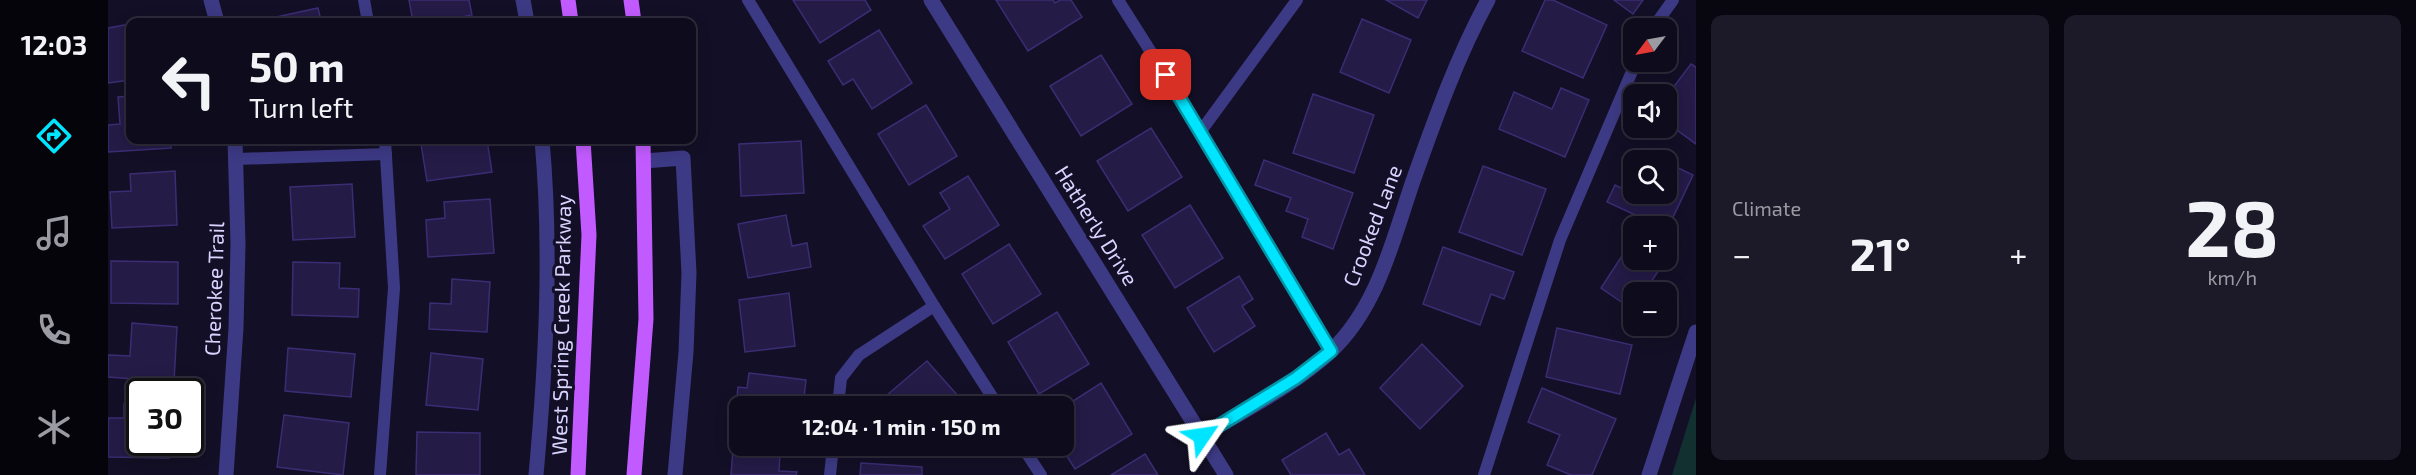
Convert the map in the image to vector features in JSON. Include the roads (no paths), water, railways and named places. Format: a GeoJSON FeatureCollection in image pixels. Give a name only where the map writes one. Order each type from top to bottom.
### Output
{"type":"FeatureCollection","features":[{"type":"Feature","properties":{"kind":"main road"},"geometry":{"type":"LineString","coordinates":[[568,0],[570,18]]}},
{"type":"Feature","properties":{"kind":"main road"},"geometry":{"type":"LineString","coordinates":[[631,0],[633,18]]}},
{"type":"Feature","properties":{"kind":"main road","name":"West Spring Creek Parkway"},"geometry":{"type":"LineString","coordinates":[[578,475],[589,234],[583,144]]}},
{"type":"Feature","properties":{"kind":"main road"},"geometry":{"type":"LineString","coordinates":[[634,475],[646,319],[643,144]]}},
{"type":"Feature","properties":{"kind":"street"},"geometry":{"type":"LineString","coordinates":[[211,0],[216,18]]}},
{"type":"Feature","properties":{"kind":"street"},"geometry":{"type":"LineString","coordinates":[[523,0],[526,18]]}},
{"type":"Feature","properties":{"kind":"street","name":"Hatherly Drive"},"geometry":{"type":"LineString","coordinates":[[931,0],[1226,475]]}},
{"type":"Feature","properties":{"kind":"street","name":"Crooked Lane"},"geometry":{"type":"LineString","coordinates":[[1202,436],[1296,378],[1331,351],[1354,324],[1376,286],[1433,125],[1470,34],[1488,0]]}},
{"type":"Feature","properties":{"kind":"street","name":"Cherokee Trail"},"geometry":{"type":"LineString","coordinates":[[226,475],[236,328],[238,244],[235,144]]}},
{"type":"Feature","properties":{"kind":"street","name":"West Spring Creek Parkway"},"geometry":{"type":"LineString","coordinates":[[536,475],[545,369],[547,277],[542,144]]}},
{"type":"Feature","properties":{"kind":"street"},"geometry":{"type":"LineString","coordinates":[[644,161],[683,158],[689,273],[686,352],[675,475]]}},
{"type":"Feature","properties":{"kind":"street"},"geometry":{"type":"LineString","coordinates":[[1648,475],[1696,332]]}},
{"type":"Feature","properties":{"kind":"lane"},"geometry":{"type":"LineString","coordinates":[[364,0],[367,18]]}},
{"type":"Feature","properties":{"kind":"lane"},"geometry":{"type":"LineString","coordinates":[[748,0],[934,306],[992,396]]}},
{"type":"Feature","properties":{"kind":"lane"},"geometry":{"type":"LineString","coordinates":[[1118,0],[1201,131],[1331,351]]}},
{"type":"Feature","properties":{"kind":"lane"},"geometry":{"type":"LineString","coordinates":[[1201,131],[1297,0]]}},
{"type":"Feature","properties":{"kind":"lane"},"geometry":{"type":"LineString","coordinates":[[1660,18],[1673,0]]}},
{"type":"Feature","properties":{"kind":"lane"},"geometry":{"type":"LineString","coordinates":[[1484,475],[1560,240],[1632,72]]}},
{"type":"Feature","properties":{"kind":"lane"},"geometry":{"type":"LineString","coordinates":[[380,475],[394,288],[385,144]]}},
{"type":"Feature","properties":{"kind":"lane"},"geometry":{"type":"LineString","coordinates":[[237,159],[386,154]]}},
{"type":"Feature","properties":{"kind":"lane"},"geometry":{"type":"LineString","coordinates":[[839,396],[841,378],[859,356],[934,306]]}},
{"type":"Feature","properties":{"kind":"lane"},"geometry":{"type":"LineString","coordinates":[[830,475],[831,456]]}},
{"type":"Feature","properties":{"kind":"lane"},"geometry":{"type":"LineString","coordinates":[[1029,456],[1041,475]]}}]}
